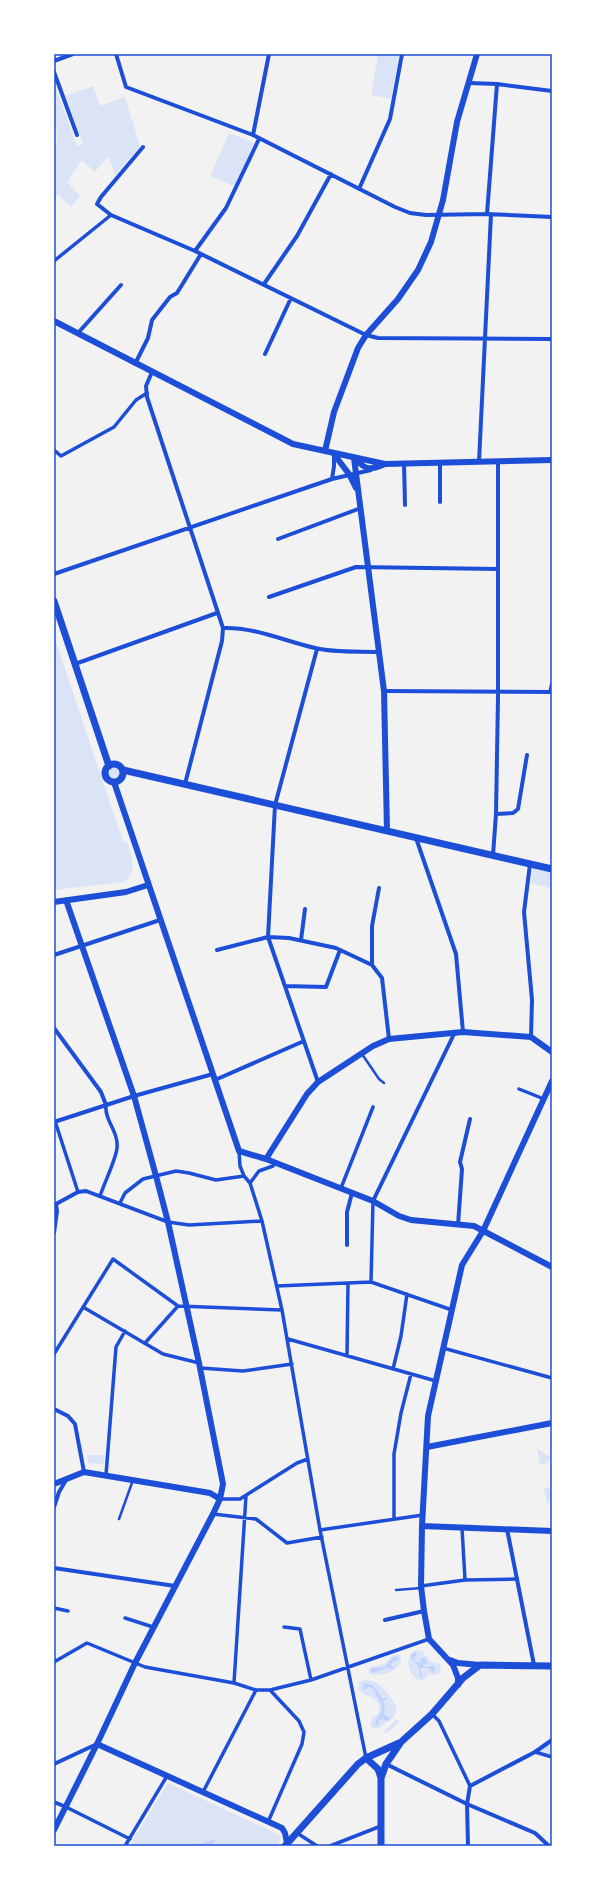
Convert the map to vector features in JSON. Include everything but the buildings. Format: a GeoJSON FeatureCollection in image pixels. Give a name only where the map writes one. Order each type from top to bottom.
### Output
{"type":"FeatureCollection","features":[{"type":"Feature","properties":{"kind":"main road"},"geometry":{"type":"LineString","coordinates":[[54,601],[109,766]]}},
{"type":"Feature","properties":{"kind":"main road"},"geometry":{"type":"LineString","coordinates":[[123,770],[122,778],[114,782],[109,780],[106,776],[106,770],[109,766],[117,764],[123,770],[552,869]]}},
{"type":"Feature","properties":{"kind":"main road"},"geometry":{"type":"LineString","coordinates":[[381,1778],[386,1764],[401,1742],[432,1714],[458,1684],[480,1665],[552,1666]]}},
{"type":"Feature","properties":{"kind":"main road"},"geometry":{"type":"LineString","coordinates":[[286,1845],[347,1775],[366,1758],[401,1742]]}},
{"type":"Feature","properties":{"kind":"main road"},"geometry":{"type":"LineString","coordinates":[[366,1758],[378,1769],[381,1778],[382,1846]]}},
{"type":"Feature","properties":{"kind":"street"},"geometry":{"type":"LineString","coordinates":[[54,61],[73,54]]}},
{"type":"Feature","properties":{"kind":"street"},"geometry":{"type":"LineString","coordinates":[[116,54],[126,87],[253,135],[395,207],[426,215],[489,214],[552,216]]}},
{"type":"Feature","properties":{"kind":"street"},"geometry":{"type":"LineString","coordinates":[[253,135],[269,54]]}},
{"type":"Feature","properties":{"kind":"street"},"geometry":{"type":"LineString","coordinates":[[359,189],[390,119],[402,54]]}},
{"type":"Feature","properties":{"kind":"street"},"geometry":{"type":"LineString","coordinates":[[325,451],[334,412],[358,348],[366,335],[398,299],[418,270],[431,242],[440,214],[457,122],[477,54]]}},
{"type":"Feature","properties":{"kind":"street"},"geometry":{"type":"LineString","coordinates":[[54,72],[77,135]]}},
{"type":"Feature","properties":{"kind":"street"},"geometry":{"type":"LineString","coordinates":[[469,83],[497,84],[552,91]]}},
{"type":"Feature","properties":{"kind":"street"},"geometry":{"type":"LineString","coordinates":[[478,462],[489,214],[497,84]]}},
{"type":"Feature","properties":{"kind":"street"},"geometry":{"type":"LineString","coordinates":[[195,251],[226,208],[259,139]]}},
{"type":"Feature","properties":{"kind":"street"},"geometry":{"type":"LineString","coordinates":[[144,147],[101,197],[97,204],[111,215],[202,254],[366,335],[378,338],[552,339]]}},
{"type":"Feature","properties":{"kind":"street"},"geometry":{"type":"LineString","coordinates":[[264,284],[297,236],[331,174]]}},
{"type":"Feature","properties":{"kind":"street"},"geometry":{"type":"LineString","coordinates":[[54,261],[111,215]]}},
{"type":"Feature","properties":{"kind":"street"},"geometry":{"type":"LineString","coordinates":[[136,364],[148,338],[152,320],[170,297],[178,293],[202,254]]}},
{"type":"Feature","properties":{"kind":"street"},"geometry":{"type":"LineString","coordinates":[[78,333],[121,286]]}},
{"type":"Feature","properties":{"kind":"street"},"geometry":{"type":"LineString","coordinates":[[265,354],[291,298]]}},
{"type":"Feature","properties":{"kind":"street"},"geometry":{"type":"LineString","coordinates":[[54,321],[293,444],[385,464],[552,460]]}},
{"type":"Feature","properties":{"kind":"street"},"geometry":{"type":"LineString","coordinates":[[152,372],[146,386],[146,393],[222,628],[222,641],[185,784]]}},
{"type":"Feature","properties":{"kind":"street"},"geometry":{"type":"LineString","coordinates":[[54,450],[61,456],[114,427],[136,400],[146,393]]}},
{"type":"Feature","properties":{"kind":"street"},"geometry":{"type":"LineString","coordinates":[[333,453],[349,474],[360,497]]}},
{"type":"Feature","properties":{"kind":"street"},"geometry":{"type":"LineString","coordinates":[[332,479],[334,466],[333,453]]}},
{"type":"Feature","properties":{"kind":"street"},"geometry":{"type":"LineString","coordinates":[[354,458],[363,467],[373,469]]}},
{"type":"Feature","properties":{"kind":"street"},"geometry":{"type":"LineString","coordinates":[[354,458],[384,691],[387,831]]}},
{"type":"Feature","properties":{"kind":"street"},"geometry":{"type":"LineString","coordinates":[[493,855],[496,814],[498,692],[498,461]]}},
{"type":"Feature","properties":{"kind":"street"},"geometry":{"type":"LineString","coordinates":[[440,463],[440,502]]}},
{"type":"Feature","properties":{"kind":"street"},"geometry":{"type":"LineString","coordinates":[[54,574],[332,479],[373,469],[385,464]]}},
{"type":"Feature","properties":{"kind":"street"},"geometry":{"type":"LineString","coordinates":[[404,464],[405,505]]}},
{"type":"Feature","properties":{"kind":"street"},"geometry":{"type":"LineString","coordinates":[[278,539],[361,508]]}},
{"type":"Feature","properties":{"kind":"street"},"geometry":{"type":"LineString","coordinates":[[269,597],[356,567],[498,569]]}},
{"type":"Feature","properties":{"kind":"street"},"geometry":{"type":"LineString","coordinates":[[75,664],[218,613]]}},
{"type":"Feature","properties":{"kind":"street"},"geometry":{"type":"LineString","coordinates":[[222,628],[236,627],[261,632],[317,649],[380,652]]}},
{"type":"Feature","properties":{"kind":"street"},"geometry":{"type":"LineString","coordinates":[[317,649],[274,805],[268,937],[318,1082]]}},
{"type":"Feature","properties":{"kind":"street"},"geometry":{"type":"LineString","coordinates":[[384,691],[551,692],[552,683]]}},
{"type":"Feature","properties":{"kind":"street"},"geometry":{"type":"LineString","coordinates":[[496,814],[513,813],[518,809],[527,755]]}},
{"type":"Feature","properties":{"kind":"street"},"geometry":{"type":"LineString","coordinates":[[114,782],[239,1151],[240,1166],[244,1176],[250,1183],[262,1221],[288,1340],[320,1530],[366,1758]]}},
{"type":"Feature","properties":{"kind":"street"},"geometry":{"type":"LineString","coordinates":[[416,838],[456,954],[463,1032]]}},
{"type":"Feature","properties":{"kind":"street"},"geometry":{"type":"LineString","coordinates":[[530,864],[524,912],[532,1000],[531,1037]]}},
{"type":"Feature","properties":{"kind":"street"},"geometry":{"type":"LineString","coordinates":[[54,902],[126,892],[148,885]]}},
{"type":"Feature","properties":{"kind":"street"},"geometry":{"type":"LineString","coordinates":[[372,965],[372,926],[379,888]]}},
{"type":"Feature","properties":{"kind":"street"},"geometry":{"type":"LineString","coordinates":[[54,1830],[97,1744],[135,1662],[213,1514],[220,1498],[223,1484],[168,1222],[156,1176],[134,1096],[66,900]]}},
{"type":"Feature","properties":{"kind":"street"},"geometry":{"type":"LineString","coordinates":[[301,940],[305,909]]}},
{"type":"Feature","properties":{"kind":"street"},"geometry":{"type":"LineString","coordinates":[[54,955],[160,920]]}},
{"type":"Feature","properties":{"kind":"street"},"geometry":{"type":"LineString","coordinates":[[217,950],[268,937],[289,938],[340,950],[372,965],[382,978],[389,1039]]}},
{"type":"Feature","properties":{"kind":"street"},"geometry":{"type":"LineString","coordinates":[[285,986],[326,987],[340,950]]}},
{"type":"Feature","properties":{"kind":"street"},"geometry":{"type":"LineString","coordinates":[[54,1028],[101,1092],[106,1105],[105,1111],[114,1131],[117,1147],[100,1196]]}},
{"type":"Feature","properties":{"kind":"street"},"geometry":{"type":"LineString","coordinates":[[371,1282],[373,1201],[455,1032]]}},
{"type":"Feature","properties":{"kind":"street"},"geometry":{"type":"LineString","coordinates":[[266,1159],[308,1094],[318,1082],[373,1046],[389,1039],[455,1032],[531,1037],[552,1052]]}},
{"type":"Feature","properties":{"kind":"street"},"geometry":{"type":"LineString","coordinates":[[215,1080],[304,1041]]}},
{"type":"Feature","properties":{"kind":"street"},"geometry":{"type":"LineString","coordinates":[[78,1192],[55,1122],[134,1096],[212,1074]]}},
{"type":"Feature","properties":{"kind":"street"},"geometry":{"type":"LineString","coordinates":[[458,1684],[456,1671],[429,1639],[421,1587],[422,1526],[428,1416],[462,1265],[483,1231],[552,1081]]}},
{"type":"Feature","properties":{"kind":"street"},"geometry":{"type":"LineString","coordinates":[[519,1088],[544,1099]]}},
{"type":"Feature","properties":{"kind":"street"},"geometry":{"type":"LineString","coordinates":[[341,1188],[373,1106]]}},
{"type":"Feature","properties":{"kind":"street"},"geometry":{"type":"LineString","coordinates":[[458,1225],[462,1169],[460,1162],[470,1119]]}},
{"type":"Feature","properties":{"kind":"street"},"geometry":{"type":"LineString","coordinates":[[239,1151],[275,1162],[341,1188],[373,1201],[399,1216],[411,1220],[474,1226],[552,1267]]}},
{"type":"Feature","properties":{"kind":"street"},"geometry":{"type":"LineString","coordinates":[[250,1183],[259,1171],[273,1166],[275,1162]]}},
{"type":"Feature","properties":{"kind":"street"},"geometry":{"type":"LineString","coordinates":[[120,1203],[126,1193],[133,1186],[143,1180],[176,1171],[216,1180],[244,1176]]}},
{"type":"Feature","properties":{"kind":"street"},"geometry":{"type":"LineString","coordinates":[[54,1233],[57,1212],[55,1204],[78,1192],[86,1191],[168,1222],[189,1225],[262,1221]]}},
{"type":"Feature","properties":{"kind":"street"},"geometry":{"type":"LineString","coordinates":[[347,1245],[347,1212],[352,1193]]}},
{"type":"Feature","properties":{"kind":"street"},"geometry":{"type":"LineString","coordinates":[[54,1354],[113,1259],[178,1306],[282,1310]]}},
{"type":"Feature","properties":{"kind":"street"},"geometry":{"type":"LineString","coordinates":[[277,1286],[371,1282],[452,1310]]}},
{"type":"Feature","properties":{"kind":"street"},"geometry":{"type":"LineString","coordinates":[[347,1356],[348,1283]]}},
{"type":"Feature","properties":{"kind":"street"},"geometry":{"type":"LineString","coordinates":[[393,1369],[401,1336],[407,1294]]}},
{"type":"Feature","properties":{"kind":"street"},"geometry":{"type":"LineString","coordinates":[[145,1343],[178,1306]]}},
{"type":"Feature","properties":{"kind":"street"},"geometry":{"type":"LineString","coordinates":[[83,1307],[163,1354],[199,1366],[243,1371],[292,1364]]}},
{"type":"Feature","properties":{"kind":"street"},"geometry":{"type":"LineString","coordinates":[[106,1475],[116,1347],[125,1331]]}},
{"type":"Feature","properties":{"kind":"street"},"geometry":{"type":"LineString","coordinates":[[288,1340],[436,1381]]}},
{"type":"Feature","properties":{"kind":"street"},"geometry":{"type":"LineString","coordinates":[[443,1348],[552,1378]]}},
{"type":"Feature","properties":{"kind":"street"},"geometry":{"type":"LineString","coordinates":[[394,1519],[394,1454],[401,1412],[411,1374]]}},
{"type":"Feature","properties":{"kind":"street"},"geometry":{"type":"LineString","coordinates":[[54,1409],[68,1416],[75,1424],[84,1472]]}},
{"type":"Feature","properties":{"kind":"street"},"geometry":{"type":"LineString","coordinates":[[427,1447],[552,1423]]}},
{"type":"Feature","properties":{"kind":"street"},"geometry":{"type":"LineString","coordinates":[[54,1484],[84,1472],[210,1493],[220,1498],[240,1499],[297,1463],[308,1459]]}},
{"type":"Feature","properties":{"kind":"street"},"geometry":{"type":"LineString","coordinates":[[54,1507],[59,1492],[67,1479]]}},
{"type":"Feature","properties":{"kind":"street"},"geometry":{"type":"LineString","coordinates":[[234,1683],[246,1496]]}},
{"type":"Feature","properties":{"kind":"street"},"geometry":{"type":"LineString","coordinates":[[213,1514],[256,1519],[287,1543],[322,1537]]}},
{"type":"Feature","properties":{"kind":"street"},"geometry":{"type":"LineString","coordinates":[[320,1530],[423,1515]]}},
{"type":"Feature","properties":{"kind":"street"},"geometry":{"type":"LineString","coordinates":[[422,1526],[552,1530]]}},
{"type":"Feature","properties":{"kind":"street"},"geometry":{"type":"LineString","coordinates":[[462,1528],[465,1580]]}},
{"type":"Feature","properties":{"kind":"street"},"geometry":{"type":"LineString","coordinates":[[507,1529],[534,1665]]}},
{"type":"Feature","properties":{"kind":"street"},"geometry":{"type":"LineString","coordinates":[[54,1568],[175,1586]]}},
{"type":"Feature","properties":{"kind":"street"},"geometry":{"type":"LineString","coordinates":[[421,1587],[465,1580],[517,1579]]}},
{"type":"Feature","properties":{"kind":"street"},"geometry":{"type":"LineString","coordinates":[[54,1608],[68,1611]]}},
{"type":"Feature","properties":{"kind":"street"},"geometry":{"type":"LineString","coordinates":[[385,1620],[424,1611]]}},
{"type":"Feature","properties":{"kind":"street"},"geometry":{"type":"LineString","coordinates":[[125,1618],[153,1627]]}},
{"type":"Feature","properties":{"kind":"street"},"geometry":{"type":"LineString","coordinates":[[284,1627],[300,1629],[311,1680]]}},
{"type":"Feature","properties":{"kind":"street"},"geometry":{"type":"LineString","coordinates":[[54,1662],[87,1643],[145,1667],[234,1683],[256,1690],[270,1690],[311,1680],[347,1666],[429,1639]]}},
{"type":"Feature","properties":{"kind":"street"},"geometry":{"type":"LineString","coordinates":[[446,1658],[458,1663],[480,1665]]}},
{"type":"Feature","properties":{"kind":"street"},"geometry":{"type":"LineString","coordinates":[[202,1792],[256,1690]]}},
{"type":"Feature","properties":{"kind":"street"},"geometry":{"type":"LineString","coordinates":[[268,1822],[302,1744],[304,1732],[300,1720],[270,1690]]}},
{"type":"Feature","properties":{"kind":"street"},"geometry":{"type":"LineString","coordinates":[[432,1714],[439,1721],[470,1786],[467,1804],[468,1846]]}},
{"type":"Feature","properties":{"kind":"street"},"geometry":{"type":"LineString","coordinates":[[470,1786],[535,1752],[552,1740]]}},
{"type":"Feature","properties":{"kind":"street"},"geometry":{"type":"LineString","coordinates":[[54,1764],[97,1744],[282,1828],[285,1833],[286,1845]]}},
{"type":"Feature","properties":{"kind":"street"},"geometry":{"type":"LineString","coordinates":[[535,1752],[552,1757]]}},
{"type":"Feature","properties":{"kind":"street"},"geometry":{"type":"LineString","coordinates":[[386,1764],[467,1804],[535,1833],[550,1846]]}},
{"type":"Feature","properties":{"kind":"street"},"geometry":{"type":"LineString","coordinates":[[125,1846],[167,1776]]}},
{"type":"Feature","properties":{"kind":"street"},"geometry":{"type":"LineString","coordinates":[[54,1802],[130,1839]]}},
{"type":"Feature","properties":{"kind":"street"},"geometry":{"type":"LineString","coordinates":[[330,1846],[381,1826]]}},
{"type":"Feature","properties":{"kind":"street"},"geometry":{"type":"LineString","coordinates":[[296,1832],[318,1846]]}},
{"type":"Feature","properties":{"kind":"lane"},"geometry":{"type":"LineString","coordinates":[[362,1054],[379,1079],[384,1083]]}},
{"type":"Feature","properties":{"kind":"lane"},"geometry":{"type":"LineString","coordinates":[[119,1519],[133,1480]]}},
{"type":"Feature","properties":{"kind":"lane"},"geometry":{"type":"LineString","coordinates":[[396,1590],[421,1587]]}},
{"type":"Feature","properties":{"kind":"shaded area"},"geometry":{"type":"Polygon","coordinates":[[[378,54],[399,54],[391,99],[371,95],[378,54]]]}},
{"type":"Feature","properties":{"kind":"shaded area"},"geometry":{"type":"Polygon","coordinates":[[[54,82],[77,147],[83,144],[66,96],[93,86],[100,106],[125,97],[140,146],[115,175],[108,156],[95,172],[82,160],[67,182],[80,196],[71,207],[58,194],[54,199],[54,150],[57,141],[57,132],[54,114],[54,82]]]}},
{"type":"Feature","properties":{"kind":"shaded area"},"geometry":{"type":"Polygon","coordinates":[[[229,133],[254,143],[235,186],[210,176],[229,133]]]}},
{"type":"Feature","properties":{"kind":"shaded area"},"geometry":{"type":"Polygon","coordinates":[[[54,636],[123,842],[127,841],[133,868],[129,878],[124,882],[54,890],[54,636]]]}},
{"type":"Feature","properties":{"kind":"shaded area"},"geometry":{"type":"Polygon","coordinates":[[[112,768],[116,768],[118,769],[118,777],[112,778],[109,775],[109,771],[112,768]]]}},
{"type":"Feature","properties":{"kind":"shaded area"},"geometry":{"type":"Polygon","coordinates":[[[533,867],[552,871],[550,888],[530,883],[533,867]]]}},
{"type":"Feature","properties":{"kind":"shaded area"},"geometry":{"type":"Polygon","coordinates":[[[537,1449],[551,1457],[547,1463],[540,1465],[537,1449]]]}},
{"type":"Feature","properties":{"kind":"shaded area"},"geometry":{"type":"Polygon","coordinates":[[[87,1455],[105,1455],[104,1464],[88,1463],[87,1455]]]}},
{"type":"Feature","properties":{"kind":"shaded area"},"geometry":{"type":"Polygon","coordinates":[[[550,1487],[552,1498],[547,1504],[544,1488],[550,1487]]]}},
{"type":"Feature","properties":{"kind":"shaded area"},"geometry":{"type":"Polygon","coordinates":[[[416,1650],[422,1651],[431,1662],[440,1664],[441,1672],[435,1675],[429,1674],[423,1681],[418,1680],[411,1673],[408,1663],[409,1658],[412,1653],[416,1650]],[[412,1653],[410,1657],[418,1666],[418,1673],[420,1673],[420,1670],[430,1669],[433,1672],[436,1671],[430,1665],[426,1667],[423,1666],[426,1663],[425,1658],[422,1658],[420,1663],[415,1661],[412,1653]]]}},
{"type":"Feature","properties":{"kind":"shaded area"},"geometry":{"type":"Polygon","coordinates":[[[398,1654],[401,1656],[401,1661],[394,1670],[378,1675],[369,1673],[369,1668],[384,1664],[393,1655],[398,1654]]]}},
{"type":"Feature","properties":{"kind":"shaded area"},"geometry":{"type":"Polygon","coordinates":[[[365,1680],[380,1686],[392,1699],[397,1708],[394,1717],[387,1722],[377,1729],[372,1728],[370,1724],[371,1720],[379,1712],[378,1702],[358,1689],[359,1682],[365,1680]],[[365,1683],[361,1686],[371,1688],[376,1692],[381,1702],[382,1712],[375,1724],[379,1724],[382,1719],[387,1722],[388,1721],[387,1715],[384,1714],[385,1707],[383,1701],[386,1700],[385,1696],[381,1698],[373,1685],[365,1683]]]}},
{"type":"Feature","properties":{"kind":"shaded area"},"geometry":{"type":"Polygon","coordinates":[[[396,1719],[400,1722],[386,1734],[384,1730],[388,1728],[396,1719]]]}},
{"type":"Feature","properties":{"kind":"shaded area"},"geometry":{"type":"Polygon","coordinates":[[[550,1743],[550,1755],[539,1752],[550,1743]]]}},
{"type":"Feature","properties":{"kind":"shaded area"},"geometry":{"type":"Polygon","coordinates":[[[168,1783],[282,1836],[277,1846],[129,1846],[168,1783]]]}},
{"type":"Feature","properties":{"kind":"water"},"geometry":{"type":"Polygon","coordinates":[[[416,1652],[417,1655],[414,1658],[415,1661],[420,1663],[421,1658],[425,1658],[427,1662],[423,1666],[426,1667],[433,1665],[436,1671],[432,1672],[430,1669],[422,1668],[420,1671],[423,1677],[420,1677],[418,1666],[410,1657],[412,1653],[416,1652]]]}},
{"type":"Feature","properties":{"kind":"water"},"geometry":{"type":"Polygon","coordinates":[[[397,1656],[399,1660],[393,1661],[390,1665],[394,1667],[393,1669],[387,1668],[373,1673],[370,1671],[372,1668],[385,1667],[392,1658],[397,1656]]]}},
{"type":"Feature","properties":{"kind":"water"},"geometry":{"type":"Polygon","coordinates":[[[364,1683],[373,1685],[382,1698],[387,1697],[387,1699],[383,1701],[385,1707],[384,1714],[390,1718],[387,1722],[382,1719],[379,1721],[379,1725],[375,1725],[375,1722],[382,1711],[381,1703],[373,1689],[369,1687],[364,1690],[362,1688],[364,1683]]]}},
{"type":"Feature","properties":{"kind":"water"},"geometry":{"type":"Polygon","coordinates":[[[217,1839],[210,1846],[196,1846],[205,1842],[217,1839]]]}}]}
